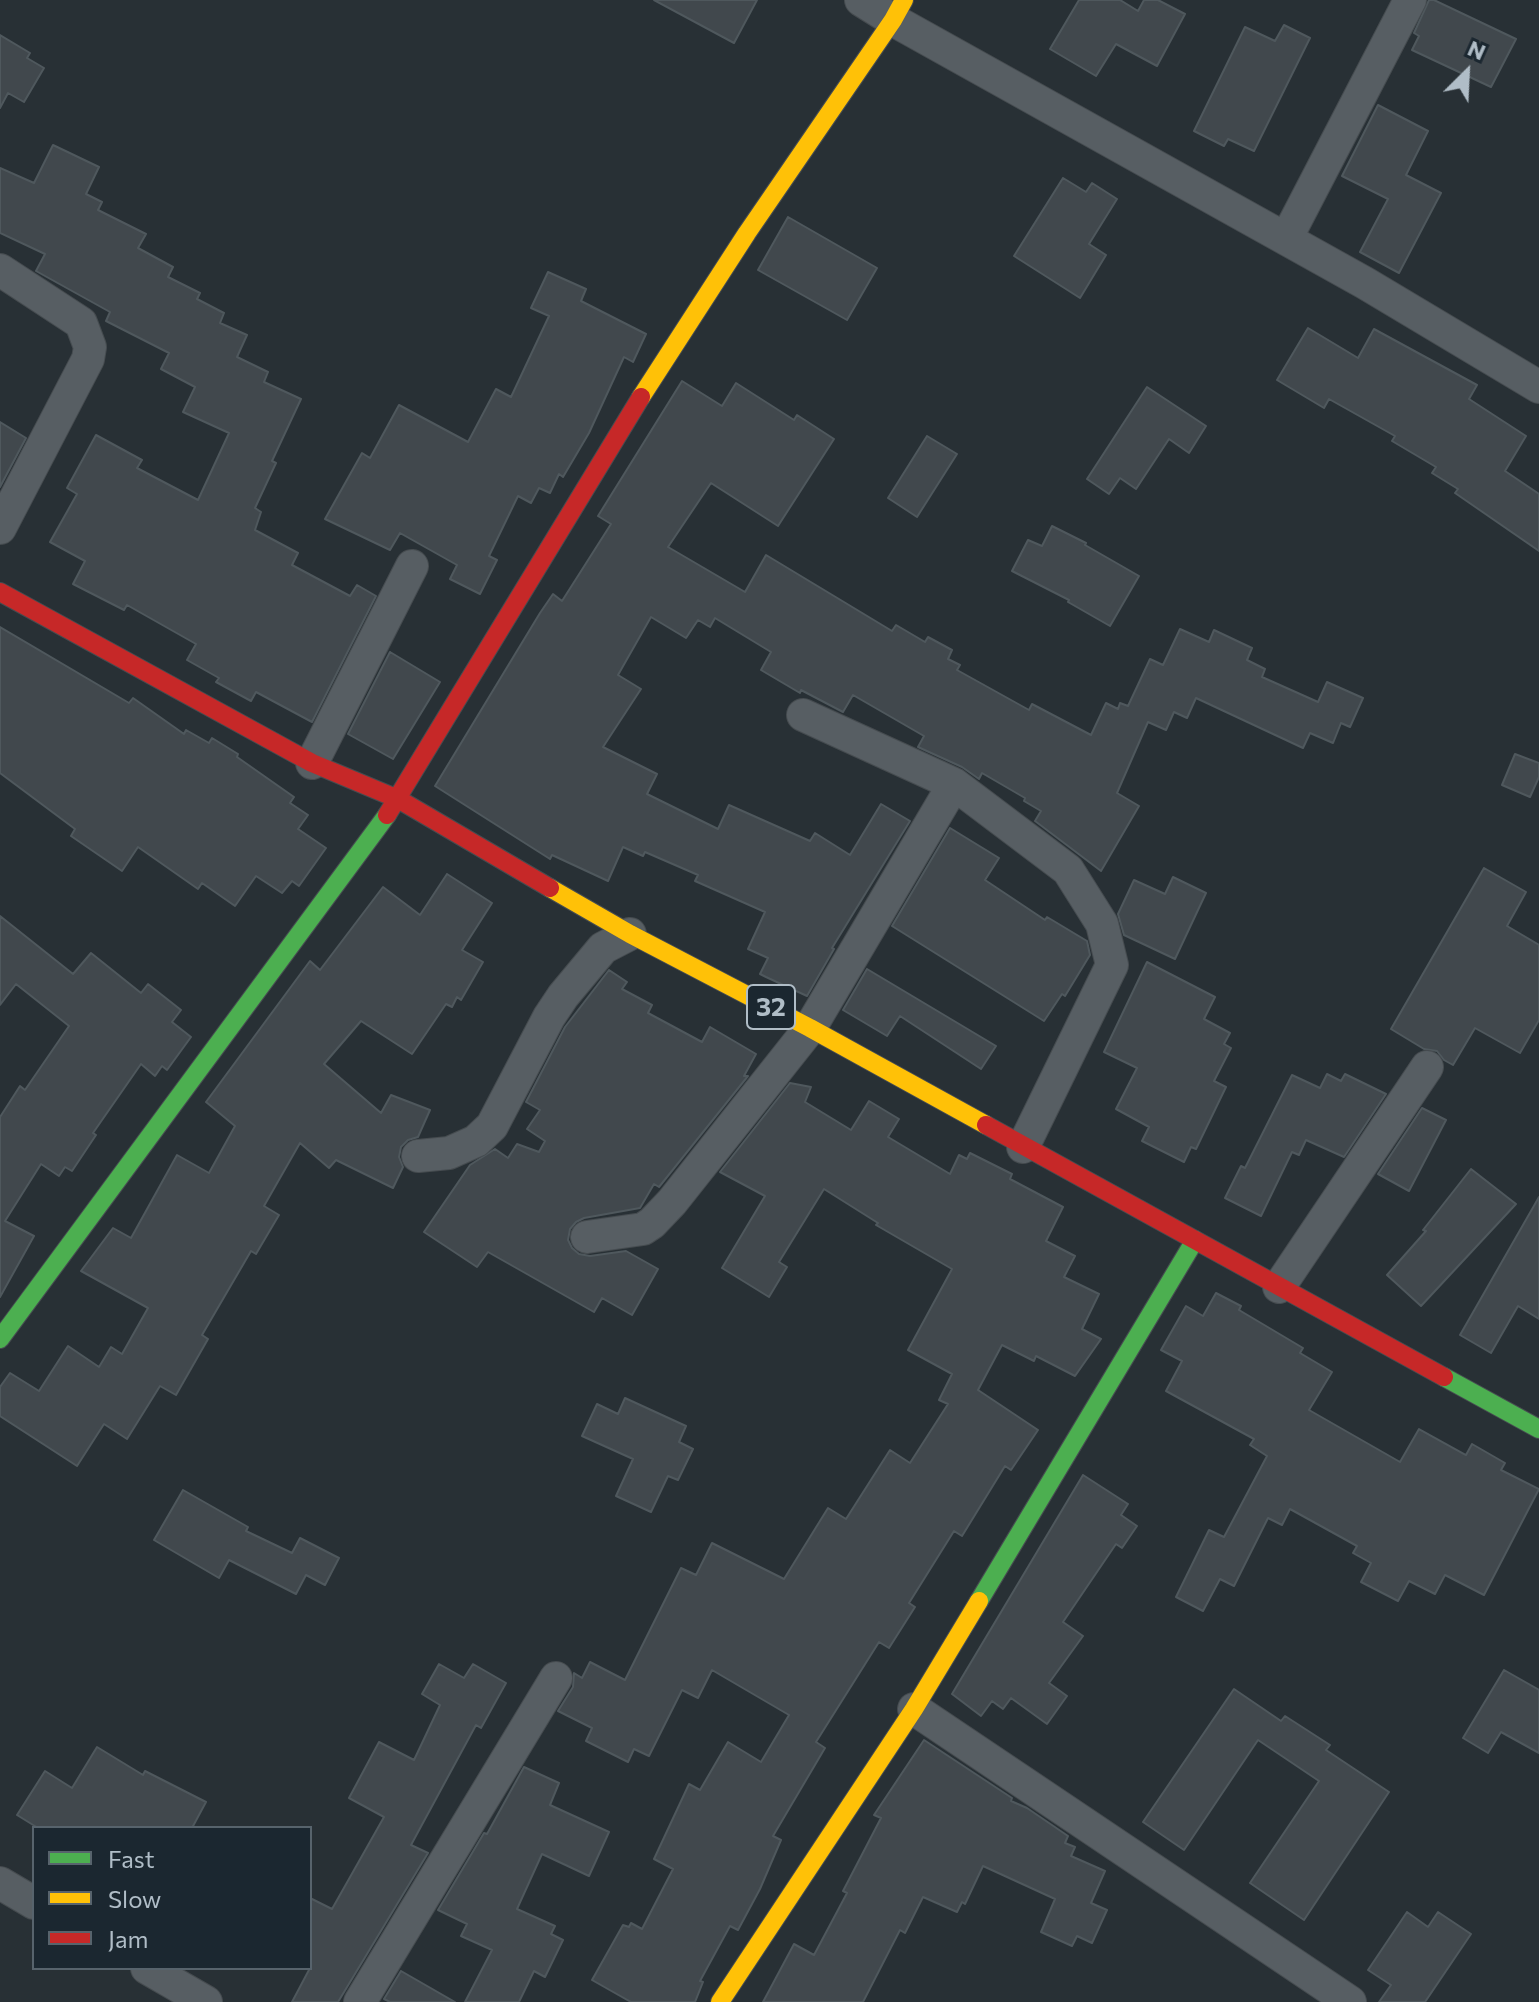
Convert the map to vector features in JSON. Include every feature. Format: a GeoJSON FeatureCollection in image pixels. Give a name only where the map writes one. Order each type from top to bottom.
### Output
{"type":"FeatureCollection","features":[{"type":"Feature","properties":{"kind":"main road"},"geometry":{"type":"LineString","coordinates":[[0,1339],[398,799],[634,408],[798,156],[899,10]]}},
{"type":"Feature","properties":{"kind":"main road","name":"32"},"geometry":{"type":"LineString","coordinates":[[0,592],[312,763],[398,799],[630,934],[810,1028],[1539,1429]]}},
{"type":"Feature","properties":{"kind":"main road"},"geometry":{"type":"LineString","coordinates":[[720,2002],[914,1709],[1195,1240]]}},
{"type":"Feature","properties":{"kind":"street"},"geometry":{"type":"LineString","coordinates":[[861,0],[899,10],[1539,387]]}},
{"type":"Feature","properties":{"kind":"street"},"geometry":{"type":"LineString","coordinates":[[1286,239],[1410,0]]}},
{"type":"Feature","properties":{"kind":"street"},"geometry":{"type":"LineString","coordinates":[[0,270],[81,323],[90,347],[88,359],[0,528]]}},
{"type":"Feature","properties":{"kind":"street"},"geometry":{"type":"LineString","coordinates":[[312,763],[412,566]]}},
{"type":"Feature","properties":{"kind":"street"},"geometry":{"type":"LineString","coordinates":[[803,715],[954,784],[1068,870],[1102,924],[1112,965],[1023,1147]]}},
{"type":"Feature","properties":{"kind":"street"},"geometry":{"type":"LineString","coordinates":[[587,1237],[625,1233],[652,1223],[672,1202],[810,1028],[954,784]]}},
{"type":"Feature","properties":{"kind":"street"},"geometry":{"type":"LineString","coordinates":[[418,1156],[449,1153],[476,1141],[492,1126],[563,996],[603,948],[630,934]]}},
{"type":"Feature","properties":{"kind":"street"},"geometry":{"type":"LineString","coordinates":[[1279,1287],[1427,1067]]}},
{"type":"Feature","properties":{"kind":"street"},"geometry":{"type":"LineString","coordinates":[[360,2002],[556,1678]]}},
{"type":"Feature","properties":{"kind":"street"},"geometry":{"type":"LineString","coordinates":[[914,1709],[1350,2002]]}},
{"type":"Feature","properties":{"kind":"street"},"geometry":{"type":"LineString","coordinates":[[0,1883],[32,1902]]}},
{"type":"Feature","properties":{"kind":"street"},"geometry":{"type":"LineString","coordinates":[[150,1970],[206,2002]]}},
{"type":"Feature","properties":{"kind":"building"},"geometry":{"type":"Polygon","coordinates":[[[654,0],[757,0],[734,43],[654,0]]]}},
{"type":"Feature","properties":{"kind":"building"},"geometry":{"type":"Polygon","coordinates":[[[1079,0],[1120,0],[1138,11],[1144,0],[1158,0],[1185,14],[1157,66],[1116,44],[1096,76],[1050,49],[1079,0]]]}},
{"type":"Feature","properties":{"kind":"building"},"geometry":{"type":"Polygon","coordinates":[[[1429,0],[1516,39],[1491,87],[1412,50],[1419,36],[1414,33],[1429,0]]]}},
{"type":"Feature","properties":{"kind":"building"},"geometry":{"type":"Polygon","coordinates":[[[1284,25],[1310,38],[1254,151],[1228,139],[1224,146],[1194,131],[1245,27],[1275,41],[1284,25]]]}},
{"type":"Feature","properties":{"kind":"building"},"geometry":{"type":"Polygon","coordinates":[[[0,35],[30,53],[27,58],[44,68],[24,102],[8,93],[0,108],[0,35]]]}},
{"type":"Feature","properties":{"kind":"building"},"geometry":{"type":"Polygon","coordinates":[[[1378,105],[1428,131],[1406,175],[1441,193],[1399,273],[1360,252],[1388,199],[1342,176],[1378,105]]]}},
{"type":"Feature","properties":{"kind":"building"},"geometry":{"type":"Polygon","coordinates":[[[53,145],[99,167],[86,194],[102,202],[98,210],[146,234],[138,248],[173,267],[168,277],[200,293],[197,299],[224,313],[220,323],[247,335],[237,357],[268,372],[264,382],[301,399],[272,461],[276,463],[255,508],[261,512],[255,530],[298,553],[292,565],[350,596],[357,585],[376,596],[312,722],[256,692],[251,701],[216,682],[219,678],[187,660],[196,644],[127,605],[124,610],[73,584],[85,561],[50,542],[77,494],[67,488],[96,435],[142,460],[137,468],[198,500],[229,433],[183,412],[195,387],[161,369],[169,353],[106,321],[110,312],[36,271],[45,254],[0,233],[0,168],[34,183],[53,145]]]}},
{"type":"Feature","properties":{"kind":"building"},"geometry":{"type":"Polygon","coordinates":[[[1063,178],[1086,192],[1092,183],[1117,199],[1089,244],[1106,255],[1080,298],[1014,256],[1063,178]]]}},
{"type":"Feature","properties":{"kind":"building"},"geometry":{"type":"Polygon","coordinates":[[[788,217],[877,268],[847,320],[758,270],[788,217]]]}},
{"type":"Feature","properties":{"kind":"building"},"geometry":{"type":"Polygon","coordinates":[[[548,272],[586,289],[581,301],[646,334],[633,362],[624,357],[589,433],[563,477],[559,474],[550,493],[539,488],[531,503],[518,496],[489,556],[497,560],[480,594],[450,579],[457,565],[400,533],[390,550],[325,519],[362,453],[370,458],[399,405],[468,442],[496,389],[511,397],[549,316],[531,308],[548,272]]]}},
{"type":"Feature","properties":{"kind":"building"},"geometry":{"type":"Polygon","coordinates":[[[1308,328],[1358,358],[1374,329],[1477,385],[1469,399],[1526,436],[1505,471],[1539,494],[1539,551],[1455,493],[1458,489],[1432,473],[1436,467],[1392,441],[1395,436],[1329,399],[1324,408],[1277,380],[1308,328]]]}},
{"type":"Feature","properties":{"kind":"building"},"geometry":{"type":"Polygon","coordinates":[[[682,381],[722,406],[736,383],[794,420],[797,415],[834,439],[778,526],[711,483],[668,547],[745,592],[766,555],[892,631],[896,625],[925,642],[928,637],[952,650],[948,659],[960,665],[957,670],[1029,710],[1032,704],[1091,735],[1106,703],[1118,709],[1120,703],[1128,706],[1150,659],[1163,665],[1180,629],[1209,642],[1214,630],[1252,648],[1247,660],[1265,669],[1262,677],[1318,702],[1327,682],[1363,698],[1350,727],[1341,723],[1333,743],[1310,733],[1303,748],[1196,698],[1187,718],[1174,712],[1166,730],[1148,722],[1117,793],[1139,806],[1101,871],[1035,821],[1041,811],[1024,801],[1025,798],[982,773],[979,779],[962,767],[918,747],[924,736],[853,695],[843,712],[801,690],[800,693],[761,670],[771,652],[715,618],[710,627],[698,620],[686,638],[651,617],[618,675],[641,689],[603,747],[657,774],[647,794],[718,829],[729,805],[810,841],[815,833],[850,855],[881,804],[910,821],[832,948],[807,996],[760,974],[768,958],[748,949],[765,912],[695,881],[698,875],[645,852],[643,856],[623,847],[608,881],[552,855],[550,859],[435,786],[540,613],[553,594],[562,601],[611,524],[598,516],[682,381]]]}},
{"type":"Feature","properties":{"kind":"building"},"geometry":{"type":"Polygon","coordinates":[[[1147,387],[1206,426],[1189,453],[1169,439],[1136,489],[1120,478],[1109,494],[1087,479],[1147,387]]]}},
{"type":"Feature","properties":{"kind":"building"},"geometry":{"type":"Polygon","coordinates":[[[0,422],[26,438],[0,487],[0,422]]]}},
{"type":"Feature","properties":{"kind":"building"},"geometry":{"type":"Polygon","coordinates":[[[927,436],[957,454],[917,517],[888,498],[927,436]]]}},
{"type":"Feature","properties":{"kind":"building"},"geometry":{"type":"Polygon","coordinates":[[[1052,526],[1139,576],[1110,626],[1069,600],[1012,571],[1028,540],[1042,546],[1052,526]]]}},
{"type":"Feature","properties":{"kind":"building"},"geometry":{"type":"Polygon","coordinates":[[[0,627],[129,703],[133,698],[184,734],[186,730],[209,743],[212,738],[294,797],[290,803],[308,815],[298,829],[326,848],[299,886],[292,881],[282,893],[256,876],[235,906],[202,883],[198,889],[138,847],[122,871],[71,836],[75,829],[0,773],[0,627]]]}},
{"type":"Feature","properties":{"kind":"building"},"geometry":{"type":"Polygon","coordinates":[[[390,652],[440,682],[393,759],[348,734],[390,652]]]}},
{"type":"Feature","properties":{"kind":"building"},"geometry":{"type":"Polygon","coordinates":[[[1515,754],[1539,763],[1539,777],[1530,797],[1502,785],[1515,754]]]}},
{"type":"Feature","properties":{"kind":"building"},"geometry":{"type":"Polygon","coordinates":[[[950,828],[999,858],[985,880],[1045,920],[1047,917],[1087,941],[1090,955],[1065,996],[1062,994],[1044,1021],[892,926],[950,828]]]}},
{"type":"Feature","properties":{"kind":"building"},"geometry":{"type":"Polygon","coordinates":[[[1484,868],[1526,892],[1507,926],[1539,945],[1539,1020],[1520,1053],[1475,1028],[1453,1065],[1437,1051],[1424,1049],[1391,1029],[1484,868]]]}},
{"type":"Feature","properties":{"kind":"building"},"geometry":{"type":"Polygon","coordinates":[[[447,874],[492,903],[462,950],[483,962],[461,1000],[457,997],[452,1007],[446,1004],[412,1054],[361,1021],[324,1064],[381,1113],[391,1095],[430,1110],[418,1137],[408,1140],[401,1147],[399,1157],[403,1167],[393,1188],[336,1160],[329,1168],[300,1143],[264,1206],[279,1215],[256,1254],[251,1251],[202,1335],[208,1339],[176,1395],[160,1386],[127,1439],[104,1424],[77,1466],[0,1416],[0,1387],[10,1373],[39,1391],[68,1346],[99,1367],[111,1347],[122,1354],[148,1308],[81,1271],[113,1228],[131,1238],[177,1155],[209,1173],[235,1126],[206,1102],[310,961],[320,970],[383,887],[420,915],[447,874]]]}},
{"type":"Feature","properties":{"kind":"building"},"geometry":{"type":"Polygon","coordinates":[[[1173,877],[1206,893],[1175,959],[1124,935],[1118,914],[1134,880],[1165,894],[1173,877]]]}},
{"type":"Feature","properties":{"kind":"building"},"geometry":{"type":"Polygon","coordinates":[[[0,916],[73,974],[91,953],[141,993],[148,984],[181,1010],[172,1022],[191,1037],[167,1070],[162,1066],[155,1076],[141,1064],[93,1133],[96,1135],[72,1171],[65,1167],[59,1176],[41,1164],[5,1221],[34,1236],[0,1297],[0,1117],[20,1086],[25,1090],[69,1026],[16,984],[0,1005],[0,916]]]}},
{"type":"Feature","properties":{"kind":"building"},"geometry":{"type":"Polygon","coordinates":[[[1147,962],[1215,997],[1204,1019],[1230,1033],[1224,1044],[1231,1048],[1214,1081],[1226,1087],[1196,1149],[1191,1147],[1184,1162],[1142,1141],[1149,1127],[1116,1109],[1137,1068],[1104,1052],[1147,962]]]}},
{"type":"Feature","properties":{"kind":"building"},"geometry":{"type":"Polygon","coordinates":[[[867,969],[996,1046],[981,1069],[900,1016],[887,1036],[843,1010],[867,969]]]}},
{"type":"Feature","properties":{"kind":"building"},"geometry":{"type":"Polygon","coordinates":[[[609,970],[627,982],[622,989],[652,1005],[648,1013],[702,1042],[710,1027],[756,1054],[744,1076],[748,1076],[659,1187],[654,1184],[640,1208],[584,1218],[570,1229],[568,1240],[579,1254],[590,1256],[626,1251],[658,1269],[632,1315],[602,1298],[594,1312],[488,1252],[477,1267],[424,1232],[470,1165],[495,1149],[508,1158],[517,1144],[539,1152],[545,1141],[527,1129],[540,1110],[526,1102],[565,1027],[609,970]]]}},
{"type":"Feature","properties":{"kind":"building"},"geometry":{"type":"Polygon","coordinates":[[[1327,1074],[1341,1081],[1345,1074],[1386,1094],[1344,1157],[1306,1140],[1299,1155],[1292,1152],[1261,1216],[1225,1198],[1241,1166],[1245,1168],[1292,1075],[1320,1088],[1327,1074]]]}},
{"type":"Feature","properties":{"kind":"building"},"geometry":{"type":"Polygon","coordinates":[[[790,1083],[811,1087],[805,1102],[851,1130],[869,1101],[899,1119],[888,1137],[950,1174],[959,1155],[967,1159],[970,1153],[1012,1174],[1010,1179],[1063,1207],[1046,1241],[1075,1256],[1064,1277],[1099,1294],[1082,1329],[1101,1339],[1075,1376],[1036,1356],[1034,1361],[1002,1345],[978,1390],[1038,1430],[1011,1470],[1005,1466],[962,1536],[954,1531],[909,1603],[915,1607],[889,1648],[879,1642],[816,1742],[825,1748],[773,1836],[781,1840],[760,1889],[738,1930],[730,1926],[700,1981],[703,1982],[695,2002],[631,2002],[592,1980],[623,1925],[629,1927],[631,1923],[642,1929],[673,1869],[654,1859],[689,1784],[700,1790],[728,1742],[761,1762],[789,1715],[712,1670],[698,1698],[682,1690],[649,1756],[634,1749],[628,1762],[586,1741],[592,1728],[558,1711],[573,1687],[574,1673],[582,1678],[590,1662],[625,1680],[681,1568],[696,1575],[712,1543],[784,1579],[828,1508],[846,1519],[890,1450],[910,1463],[948,1404],[939,1400],[952,1374],[908,1350],[952,1269],[876,1225],[878,1223],[824,1189],[779,1262],[787,1267],[769,1297],[722,1268],[765,1196],[720,1172],[790,1083]]]}},
{"type":"Feature","properties":{"kind":"building"},"geometry":{"type":"Polygon","coordinates":[[[1422,1108],[1446,1120],[1409,1191],[1378,1174],[1422,1108]]]}},
{"type":"Feature","properties":{"kind":"building"},"geometry":{"type":"Polygon","coordinates":[[[1471,1169],[1516,1204],[1421,1306],[1387,1275],[1426,1231],[1423,1230],[1471,1169]]]}},
{"type":"Feature","properties":{"kind":"building"},"geometry":{"type":"Polygon","coordinates":[[[1539,1197],[1539,1319],[1518,1306],[1491,1353],[1460,1335],[1539,1197]]]}},
{"type":"Feature","properties":{"kind":"building"},"geometry":{"type":"Polygon","coordinates":[[[1216,1293],[1303,1348],[1300,1353],[1332,1372],[1309,1410],[1400,1462],[1419,1429],[1466,1455],[1472,1444],[1505,1463],[1501,1470],[1539,1489],[1484,1595],[1445,1575],[1435,1594],[1409,1581],[1398,1601],[1361,1582],[1371,1563],[1353,1553],[1357,1546],[1290,1509],[1282,1525],[1268,1518],[1234,1586],[1220,1579],[1203,1611],[1176,1597],[1209,1530],[1224,1537],[1267,1456],[1250,1445],[1254,1439],[1166,1391],[1182,1361],[1161,1350],[1186,1306],[1203,1316],[1216,1293]]]}},
{"type":"Feature","properties":{"kind":"building"},"geometry":{"type":"Polygon","coordinates":[[[625,1398],[686,1426],[679,1442],[693,1449],[678,1480],[668,1476],[651,1512],[616,1496],[633,1459],[582,1436],[597,1404],[618,1414],[625,1398]]]}},
{"type":"Feature","properties":{"kind":"building"},"geometry":{"type":"Polygon","coordinates":[[[1083,1475],[1128,1504],[1121,1515],[1137,1526],[1122,1548],[1116,1544],[1063,1622],[1083,1636],[1049,1683],[1067,1696],[1047,1724],[1011,1698],[1003,1709],[992,1701],[981,1716],[952,1694],[1083,1475]]]}},
{"type":"Feature","properties":{"kind":"building"},"geometry":{"type":"Polygon","coordinates":[[[183,1490],[248,1527],[246,1531],[292,1553],[300,1538],[339,1558],[325,1585],[306,1575],[296,1594],[229,1560],[219,1578],[154,1540],[183,1490]]]}},
{"type":"Feature","properties":{"kind":"building"},"geometry":{"type":"Polygon","coordinates":[[[439,1664],[464,1678],[473,1664],[506,1683],[481,1728],[476,1725],[411,1845],[428,1853],[338,2002],[292,2002],[309,1970],[312,1970],[312,1899],[332,1909],[384,1817],[349,1798],[379,1742],[414,1760],[440,1705],[422,1694],[439,1664]]]}},
{"type":"Feature","properties":{"kind":"building"},"geometry":{"type":"Polygon","coordinates":[[[1504,1670],[1539,1690],[1539,1753],[1501,1732],[1488,1753],[1463,1738],[1504,1670]]]}},
{"type":"Feature","properties":{"kind":"building"},"geometry":{"type":"Polygon","coordinates":[[[1234,1689],[1281,1721],[1285,1716],[1330,1745],[1326,1750],[1389,1792],[1304,1920],[1250,1883],[1319,1781],[1258,1740],[1184,1850],[1143,1822],[1234,1689]]]}},
{"type":"Feature","properties":{"kind":"building"},"geometry":{"type":"Polygon","coordinates":[[[924,1740],[1012,1798],[1011,1801],[1027,1808],[1068,1836],[1065,1843],[1075,1847],[1071,1856],[1105,1871],[1091,1903],[1107,1910],[1092,1943],[1077,1936],[1072,1946],[1041,1932],[1055,1899],[983,1866],[965,1904],[962,1902],[957,1912],[923,1897],[905,1933],[900,1930],[863,2002],[763,2002],[794,1944],[814,1955],[847,1893],[843,1891],[881,1818],[874,1815],[924,1740]]]}},
{"type":"Feature","properties":{"kind":"building"},"geometry":{"type":"Polygon","coordinates":[[[97,1747],[143,1775],[145,1771],[206,1802],[193,1826],[35,1826],[17,1815],[45,1771],[72,1788],[97,1747]]]}},
{"type":"Feature","properties":{"kind":"building"},"geometry":{"type":"Polygon","coordinates":[[[524,1767],[559,1783],[550,1805],[609,1832],[589,1876],[542,1854],[517,1909],[555,1926],[551,1934],[563,1940],[545,1977],[534,1971],[519,2002],[465,2002],[492,1950],[461,1936],[467,1924],[438,1910],[484,1833],[487,1834],[524,1767]]]}},
{"type":"Feature","properties":{"kind":"building"},"geometry":{"type":"Polygon","coordinates":[[[1407,1912],[1428,1927],[1438,1912],[1471,1934],[1425,2002],[1379,2002],[1391,1985],[1368,1970],[1407,1912]]]}},
{"type":"Feature","properties":{"kind":"building"},"geometry":{"type":"Polygon","coordinates":[[[401,1971],[455,2002],[390,2002],[384,1999],[401,1971]]]}},
{"type":"Feature","properties":{"kind":"traffic: fast"},"geometry":{"type":"LineString","coordinates":[[0,1339],[387,815]]}},
{"type":"Feature","properties":{"kind":"traffic: fast"},"geometry":{"type":"LineString","coordinates":[[979,1601],[1195,1240]]}},
{"type":"Feature","properties":{"kind":"traffic: fast"},"geometry":{"type":"LineString","coordinates":[[1444,1377],[1539,1429]]}},
{"type":"Feature","properties":{"kind":"traffic: slow"},"geometry":{"type":"LineString","coordinates":[[641,397],[904,0]]}},
{"type":"Feature","properties":{"kind":"traffic: slow"},"geometry":{"type":"LineString","coordinates":[[550,888],[986,1125]]}},
{"type":"Feature","properties":{"kind":"traffic: slow"},"geometry":{"type":"LineString","coordinates":[[720,2002],[914,1709],[979,1601]]}},
{"type":"Feature","properties":{"kind":"traffic: jam"},"geometry":{"type":"LineString","coordinates":[[387,815],[641,397]]}},
{"type":"Feature","properties":{"kind":"traffic: jam"},"geometry":{"type":"LineString","coordinates":[[0,592],[312,763],[398,799],[550,888]]}},
{"type":"Feature","properties":{"kind":"traffic: jam"},"geometry":{"type":"LineString","coordinates":[[986,1125],[1444,1377]]}}]}
